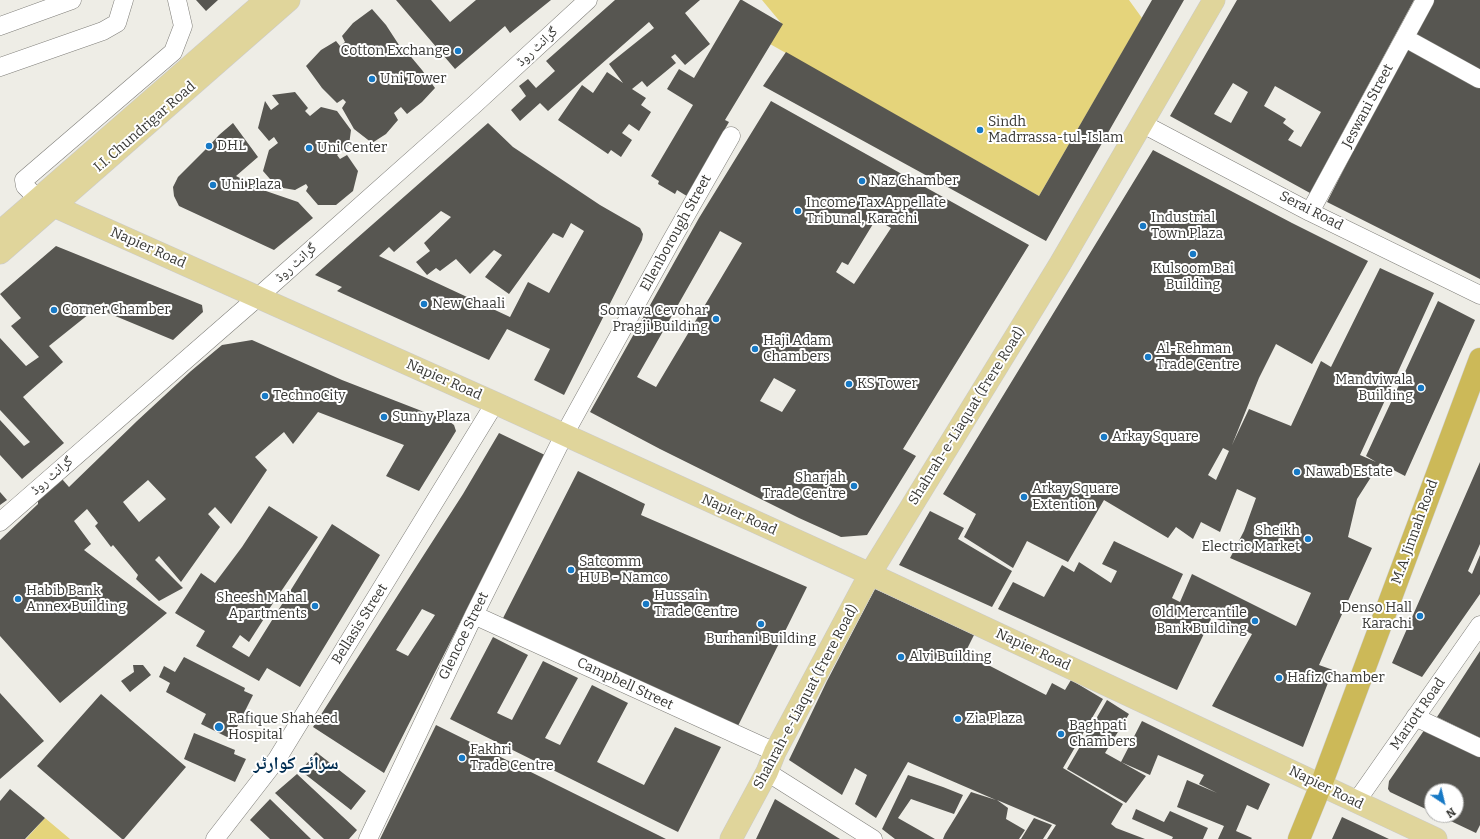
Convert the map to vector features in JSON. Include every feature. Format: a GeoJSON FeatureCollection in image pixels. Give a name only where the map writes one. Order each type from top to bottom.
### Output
{"type":"FeatureCollection","features":[{"type":"Feature","properties":{"kind":"highway","name":"M.A. Jinnah Road"},"geometry":{"type":"LineString","coordinates":[[1298,839],[1321,785],[1480,359]]}},
{"type":"Feature","properties":{"kind":"main road","name":"I.I. Chundrigar Road"},"geometry":{"type":"LineString","coordinates":[[0,253],[46,203],[266,0]]}},
{"type":"Feature","properties":{"kind":"main road","name":"I.I. Chundrigar Road"},"geometry":{"type":"LineString","coordinates":[[0,232],[46,203],[289,0]]}},
{"type":"Feature","properties":{"kind":"main road","name":"Shahrah-e-Liaquat (Frere Road)"},"geometry":{"type":"LineString","coordinates":[[731,839],[870,574],[1056,271],[1214,0]]}},
{"type":"Feature","properties":{"kind":"main road","name":"Napier Road"},"geometry":{"type":"LineString","coordinates":[[46,203],[495,403],[564,436],[870,574],[1436,839]]}},
{"type":"Feature","properties":{"kind":"street"},"geometry":{"type":"LineString","coordinates":[[0,26],[72,0]]}},
{"type":"Feature","properties":{"kind":"street"},"geometry":{"type":"LineString","coordinates":[[0,67],[103,31],[117,23],[124,0]]}},
{"type":"Feature","properties":{"kind":"street"},"geometry":{"type":"LineString","coordinates":[[46,203],[25,186],[24,180],[173,52],[183,26],[177,0]]}},
{"type":"Feature","properties":{"kind":"street","name":"گرانٹ روڈ"},"geometry":{"type":"LineString","coordinates":[[0,522],[258,297],[475,104],[588,0]]}},
{"type":"Feature","properties":{"kind":"street","name":"Jeswani Street"},"geometry":{"type":"LineString","coordinates":[[1310,212],[1425,0]]}},
{"type":"Feature","properties":{"kind":"street"},"geometry":{"type":"LineString","coordinates":[[1405,38],[1479,79]]}},
{"type":"Feature","properties":{"kind":"street","name":"Serai Road"},"geometry":{"type":"LineString","coordinates":[[1143,124],[1310,212],[1480,295]]}},
{"type":"Feature","properties":{"kind":"street","name":"Ellenborough Street"},"geometry":{"type":"LineString","coordinates":[[564,436],[670,243],[731,136]]}},
{"type":"Feature","properties":{"kind":"street","name":"Bellasis Street"},"geometry":{"type":"LineString","coordinates":[[216,839],[277,759],[495,403]]}},
{"type":"Feature","properties":{"kind":"street","name":"Glencoe Street"},"geometry":{"type":"LineString","coordinates":[[368,839],[474,614],[564,436]]}},
{"type":"Feature","properties":{"kind":"street","name":"Campbell Street"},"geometry":{"type":"LineString","coordinates":[[474,614],[771,762],[874,839]]}},
{"type":"Feature","properties":{"kind":"street","name":"Mariott Road"},"geometry":{"type":"LineString","coordinates":[[1356,802],[1480,625]]}},
{"type":"Feature","properties":{"kind":"street"},"geometry":{"type":"LineString","coordinates":[[1415,717],[1480,748]]}},
{"type":"Feature","properties":{"kind":"shaded area"},"geometry":{"type":"Polygon","coordinates":[[[762,0],[1129,0],[1142,18],[1039,196],[770,44],[782,24],[762,0]]]}},
{"type":"Feature","properties":{"kind":"shaded area"},"geometry":{"type":"Polygon","coordinates":[[[45,818],[70,839],[26,839],[45,818]]]}},
{"type":"Feature","properties":{"kind":"building"},"geometry":{"type":"Polygon","coordinates":[[[196,0],[218,0],[206,11],[196,0]]]}},
{"type":"Feature","properties":{"kind":"building","name":"Cotton Exchange"},"geometry":{"type":"Polygon","coordinates":[[[396,0],[431,0],[450,22],[476,0],[551,0],[510,33],[505,26],[455,69],[396,0]]]}},
{"type":"Feature","properties":{"kind":"building"},"geometry":{"type":"Polygon","coordinates":[[[615,0],[700,0],[685,13],[710,44],[685,65],[675,54],[671,57],[676,63],[647,87],[642,81],[632,89],[646,98],[641,105],[651,112],[639,131],[629,124],[622,133],[632,140],[621,157],[611,150],[608,154],[558,120],[582,85],[593,93],[607,72],[623,83],[609,64],[654,28],[649,22],[548,111],[540,103],[520,121],[511,110],[526,96],[519,86],[528,79],[536,88],[555,71],[546,61],[615,0]]]}},
{"type":"Feature","properties":{"kind":"building"},"geometry":{"type":"Polygon","coordinates":[[[740,0],[783,24],[725,120],[729,122],[690,198],[677,190],[675,194],[658,184],[659,181],[651,176],[693,105],[667,89],[679,69],[694,78],[740,0]]]}},
{"type":"Feature","properties":{"kind":"building"},"geometry":{"type":"Polygon","coordinates":[[[1152,0],[1184,0],[1046,241],[763,86],[786,52],[1039,196],[1152,0]]]}},
{"type":"Feature","properties":{"kind":"building"},"geometry":{"type":"Polygon","coordinates":[[[1237,0],[1414,0],[1310,193],[1170,116],[1237,0]],[[1233,83],[1214,114],[1231,123],[1248,92],[1233,83]],[[1275,86],[1264,106],[1286,119],[1283,123],[1294,131],[1288,140],[1301,147],[1321,112],[1275,86]]]}},
{"type":"Feature","properties":{"kind":"building"},"geometry":{"type":"Polygon","coordinates":[[[1433,0],[1480,0],[1480,75],[1411,38],[1433,0]]]}},
{"type":"Feature","properties":{"kind":"building","name":"Uni Tower"},"geometry":{"type":"Polygon","coordinates":[[[372,9],[386,25],[399,45],[396,47],[403,55],[407,52],[435,88],[422,102],[407,114],[401,107],[394,113],[398,120],[386,134],[372,143],[354,129],[342,108],[346,102],[343,99],[337,103],[322,88],[306,66],[321,50],[336,41],[340,46],[345,42],[342,36],[353,23],[372,9]]]}},
{"type":"Feature","properties":{"kind":"building"},"geometry":{"type":"Polygon","coordinates":[[[1407,46],[1480,82],[1480,279],[1327,202],[1407,46]]]}},
{"type":"Feature","properties":{"kind":"building","name":"Uni Center"},"geometry":{"type":"Polygon","coordinates":[[[295,92],[308,108],[305,111],[310,116],[321,107],[337,111],[351,130],[349,145],[337,155],[340,159],[347,155],[358,171],[353,191],[336,205],[318,205],[306,191],[308,187],[306,184],[295,190],[277,187],[263,171],[269,150],[278,143],[274,137],[269,141],[258,128],[265,101],[271,110],[279,104],[272,95],[295,92]]]}},
{"type":"Feature","properties":{"kind":"building"},"geometry":{"type":"Polygon","coordinates":[[[771,101],[1029,245],[903,449],[916,456],[867,535],[841,537],[799,518],[660,449],[590,412],[699,218],[771,101]],[[876,219],[848,265],[842,262],[836,272],[854,284],[891,228],[876,219]],[[720,231],[637,377],[656,387],[742,243],[720,231]],[[774,378],[760,401],[782,412],[796,390],[774,378]]]}},
{"type":"Feature","properties":{"kind":"building","name":"Uni Plaza"},"geometry":{"type":"Polygon","coordinates":[[[233,123],[258,157],[236,176],[263,190],[298,202],[313,218],[274,250],[179,206],[174,196],[173,187],[178,177],[219,135],[233,123]]]}},
{"type":"Feature","properties":{"kind":"building"},"geometry":{"type":"Polygon","coordinates":[[[488,123],[513,147],[600,205],[640,228],[643,234],[642,240],[564,395],[534,380],[550,349],[507,329],[489,360],[337,291],[342,287],[315,275],[488,123]],[[441,211],[394,252],[389,247],[379,256],[510,317],[528,282],[549,293],[584,231],[571,223],[563,238],[553,233],[509,294],[485,277],[502,255],[494,250],[470,274],[456,259],[440,271],[436,268],[427,275],[416,262],[430,251],[424,243],[451,217],[441,211]]]}},
{"type":"Feature","properties":{"kind":"building"},"geometry":{"type":"Polygon","coordinates":[[[1153,150],[1368,261],[1312,364],[1276,344],[1259,378],[1232,445],[1249,409],[1291,426],[1321,361],[1331,367],[1380,268],[1434,293],[1360,455],[1376,462],[1366,456],[1438,301],[1475,320],[1405,476],[1380,463],[1357,499],[1348,537],[1372,548],[1319,665],[1333,670],[1303,747],[1212,706],[1252,634],[1212,617],[1177,690],[998,609],[1013,582],[1044,597],[1062,565],[1074,572],[1079,562],[1111,583],[1117,571],[1102,564],[1114,541],[1183,574],[1172,598],[1180,602],[1192,574],[1296,626],[1311,593],[1230,558],[1244,531],[1256,498],[1237,489],[1220,532],[1201,522],[1193,539],[1176,527],[1168,538],[1104,500],[1068,562],[1027,541],[1013,568],[964,537],[976,514],[943,494],[1153,150]],[[1223,448],[1208,475],[1216,480],[1229,451],[1223,448]]]}},
{"type":"Feature","properties":{"kind":"building"},"geometry":{"type":"Polygon","coordinates":[[[56,246],[202,305],[203,312],[173,340],[108,313],[104,302],[49,346],[63,362],[23,397],[64,443],[22,479],[0,455],[0,420],[24,446],[30,442],[0,410],[0,338],[26,366],[39,357],[11,326],[21,318],[0,294],[56,246]]]}},
{"type":"Feature","properties":{"kind":"building"},"geometry":{"type":"Polygon","coordinates":[[[252,340],[342,380],[450,422],[454,425],[456,431],[419,491],[386,476],[404,445],[318,412],[293,444],[284,432],[255,457],[267,470],[231,524],[215,507],[208,514],[220,527],[181,582],[159,556],[155,560],[183,588],[159,601],[136,579],[138,575],[113,545],[111,547],[95,526],[98,523],[87,509],[74,521],[91,544],[84,550],[167,613],[60,703],[0,636],[0,540],[62,479],[69,487],[137,421],[191,371],[222,345],[252,340]],[[148,480],[123,502],[139,522],[166,499],[148,480]]]}},
{"type":"Feature","properties":{"kind":"building"},"geometry":{"type":"Polygon","coordinates":[[[499,433],[547,456],[512,520],[384,773],[313,727],[463,494],[499,433]],[[422,609],[396,650],[408,656],[435,615],[422,609]]]}},
{"type":"Feature","properties":{"kind":"building"},"geometry":{"type":"Polygon","coordinates":[[[1480,462],[1480,544],[1468,571],[1472,574],[1480,555],[1480,594],[1422,677],[1392,663],[1480,462]]]}},
{"type":"Feature","properties":{"kind":"building"},"geometry":{"type":"Polygon","coordinates":[[[578,471],[645,504],[641,515],[807,587],[734,734],[499,626],[578,471]]]}},
{"type":"Feature","properties":{"kind":"building"},"geometry":{"type":"Polygon","coordinates":[[[0,492],[7,500],[0,505],[0,492]]]}},
{"type":"Feature","properties":{"kind":"building"},"geometry":{"type":"Polygon","coordinates":[[[269,506],[318,537],[265,615],[267,614],[249,642],[240,635],[232,647],[249,657],[332,524],[380,555],[300,687],[267,668],[259,681],[196,646],[205,631],[175,613],[201,573],[215,583],[242,547],[269,506]]]}},
{"type":"Feature","properties":{"kind":"building"},"geometry":{"type":"Polygon","coordinates":[[[930,511],[964,528],[958,539],[1012,571],[992,607],[899,565],[930,511]]]}},
{"type":"Feature","properties":{"kind":"building"},"geometry":{"type":"Polygon","coordinates":[[[875,589],[974,635],[965,653],[1046,695],[1052,683],[1065,690],[1071,680],[1103,699],[1063,768],[1123,804],[1111,824],[1116,828],[1145,839],[1047,839],[1056,825],[997,800],[1008,808],[1006,819],[1025,830],[1019,839],[943,839],[971,792],[996,800],[908,762],[876,818],[855,804],[867,775],[855,768],[842,795],[789,760],[827,681],[875,589]]]}},
{"type":"Feature","properties":{"kind":"building"},"geometry":{"type":"Polygon","coordinates":[[[493,637],[528,655],[497,713],[512,720],[543,661],[578,678],[545,738],[560,745],[592,685],[628,703],[597,762],[644,785],[675,727],[721,747],[678,832],[450,719],[493,637]]]}},
{"type":"Feature","properties":{"kind":"building"},"geometry":{"type":"Polygon","coordinates":[[[1480,651],[1480,738],[1437,717],[1480,651]]]}},
{"type":"Feature","properties":{"kind":"building"},"geometry":{"type":"Polygon","coordinates":[[[184,657],[245,688],[244,691],[253,695],[231,739],[201,724],[206,714],[166,692],[170,683],[159,677],[164,666],[175,672],[184,657]]]}},
{"type":"Feature","properties":{"kind":"building"},"geometry":{"type":"Polygon","coordinates":[[[133,665],[143,665],[151,675],[130,692],[121,681],[134,672],[133,665]]]}},
{"type":"Feature","properties":{"kind":"building"},"geometry":{"type":"Polygon","coordinates":[[[0,693],[44,741],[0,779],[0,693]]]}},
{"type":"Feature","properties":{"kind":"building"},"geometry":{"type":"Polygon","coordinates":[[[101,694],[186,767],[124,839],[122,839],[37,766],[101,694]]]}},
{"type":"Feature","properties":{"kind":"building"},"geometry":{"type":"Polygon","coordinates":[[[1107,700],[1129,714],[1105,753],[1146,776],[1126,803],[1067,769],[1107,700]]]}},
{"type":"Feature","properties":{"kind":"building"},"geometry":{"type":"Polygon","coordinates":[[[1142,721],[1270,784],[1258,810],[1247,805],[1236,831],[1252,838],[1251,839],[1218,839],[1224,826],[1177,807],[1187,780],[1217,793],[1199,784],[1204,775],[1158,755],[1150,775],[1121,762],[1142,721]]]}},
{"type":"Feature","properties":{"kind":"building","name":"Fakhri Trade Centre"},"geometry":{"type":"Polygon","coordinates":[[[436,725],[666,839],[380,839],[436,725]]]}},
{"type":"Feature","properties":{"kind":"building"},"geometry":{"type":"Polygon","coordinates":[[[1425,729],[1480,756],[1480,825],[1476,833],[1455,823],[1464,823],[1464,783],[1424,783],[1424,808],[1390,792],[1388,789],[1389,781],[1425,729]]]}},
{"type":"Feature","properties":{"kind":"building"},"geometry":{"type":"Polygon","coordinates":[[[194,733],[235,750],[234,754],[246,759],[235,782],[184,759],[194,733]]]}},
{"type":"Feature","properties":{"kind":"building"},"geometry":{"type":"Polygon","coordinates":[[[316,752],[366,791],[351,810],[301,771],[316,752]]]}},
{"type":"Feature","properties":{"kind":"building"},"geometry":{"type":"Polygon","coordinates":[[[297,774],[357,830],[349,839],[324,839],[275,793],[297,774]]]}},
{"type":"Feature","properties":{"kind":"building"},"geometry":{"type":"Polygon","coordinates":[[[908,775],[963,795],[954,814],[911,799],[898,818],[935,839],[895,839],[882,829],[908,775]]]}},
{"type":"Feature","properties":{"kind":"building"},"geometry":{"type":"Polygon","coordinates":[[[10,789],[45,818],[25,839],[0,839],[0,801],[10,789]]]}},
{"type":"Feature","properties":{"kind":"building"},"geometry":{"type":"Polygon","coordinates":[[[270,799],[311,839],[270,839],[250,820],[270,799]]]}},
{"type":"Feature","properties":{"kind":"building"},"geometry":{"type":"Polygon","coordinates":[[[775,799],[840,839],[756,839],[775,799]]]}},
{"type":"Feature","properties":{"kind":"building"},"geometry":{"type":"Polygon","coordinates":[[[1136,809],[1164,822],[1170,811],[1208,828],[1203,839],[1172,839],[1173,837],[1132,819],[1136,809]]]}},
{"type":"Feature","properties":{"kind":"building"},"geometry":{"type":"Polygon","coordinates":[[[1342,817],[1389,839],[1332,839],[1342,817]]]}},
{"type":"Feature","properties":{"kind":"building"},"geometry":{"type":"Polygon","coordinates":[[[1034,818],[1052,825],[1043,839],[1021,839],[1034,818]]]}},
{"type":"Feature","properties":{"kind":"place","name":"Cotton Exchange"},"geometry":{"type":"Point","coordinates":[458,51]}},
{"type":"Feature","properties":{"kind":"place","name":"Uni Tower"},"geometry":{"type":"Point","coordinates":[372,79]}},
{"type":"Feature","properties":{"kind":"place","name":"Sindh Madrrassa-tul-Islam"},"geometry":{"type":"Point","coordinates":[980,130]}},
{"type":"Feature","properties":{"kind":"place","name":"DHL"},"geometry":{"type":"Point","coordinates":[209,146]}},
{"type":"Feature","properties":{"kind":"place","name":"Uni Center"},"geometry":{"type":"Point","coordinates":[309,148]}},
{"type":"Feature","properties":{"kind":"place","name":"Naz Chamber"},"geometry":{"type":"Point","coordinates":[862,181]}},
{"type":"Feature","properties":{"kind":"place","name":"Uni Plaza"},"geometry":{"type":"Point","coordinates":[213,185]}},
{"type":"Feature","properties":{"kind":"place","name":"Income Tax Appellate Tribunal, Karachi"},"geometry":{"type":"Point","coordinates":[798,211]}},
{"type":"Feature","properties":{"kind":"place","name":"Industrial Town Plaza"},"geometry":{"type":"Point","coordinates":[1143,226]}},
{"type":"Feature","properties":{"kind":"place","name":"Kulsoom Bai Building"},"geometry":{"type":"Point","coordinates":[1193,254]}},
{"type":"Feature","properties":{"kind":"place","name":"New Chaali"},"geometry":{"type":"Point","coordinates":[424,304]}},
{"type":"Feature","properties":{"kind":"place","name":"Corner Chamber"},"geometry":{"type":"Point","coordinates":[54,310]}},
{"type":"Feature","properties":{"kind":"place","name":"Somava Cevohar Pragji Building"},"geometry":{"type":"Point","coordinates":[716,319]}},
{"type":"Feature","properties":{"kind":"place","name":"Haji Adam Chambers"},"geometry":{"type":"Point","coordinates":[755,349]}},
{"type":"Feature","properties":{"kind":"place","name":"Al-Rehman Trade Centre"},"geometry":{"type":"Point","coordinates":[1148,357]}},
{"type":"Feature","properties":{"kind":"place","name":"KS Tower"},"geometry":{"type":"Point","coordinates":[849,384]}},
{"type":"Feature","properties":{"kind":"place","name":"Mandviwala Building"},"geometry":{"type":"Point","coordinates":[1421,388]}},
{"type":"Feature","properties":{"kind":"place","name":"TechnoCity"},"geometry":{"type":"Point","coordinates":[265,396]}},
{"type":"Feature","properties":{"kind":"place","name":"Sunny Plaza"},"geometry":{"type":"Point","coordinates":[384,417]}},
{"type":"Feature","properties":{"kind":"place","name":"Arkay Square"},"geometry":{"type":"Point","coordinates":[1104,437]}},
{"type":"Feature","properties":{"kind":"place","name":"Nawab Estate"},"geometry":{"type":"Point","coordinates":[1297,472]}},
{"type":"Feature","properties":{"kind":"place","name":"Sharjah Trade Centre"},"geometry":{"type":"Point","coordinates":[854,486]}},
{"type":"Feature","properties":{"kind":"place","name":"Arkay Square Extention"},"geometry":{"type":"Point","coordinates":[1024,497]}},
{"type":"Feature","properties":{"kind":"place","name":"Sheikh Electric Market"},"geometry":{"type":"Point","coordinates":[1308,539]}},
{"type":"Feature","properties":{"kind":"place","name":"Satcomm HUB - Namco"},"geometry":{"type":"Point","coordinates":[571,570]}},
{"type":"Feature","properties":{"kind":"place","name":"Habib Bank Annex Building"},"geometry":{"type":"Point","coordinates":[18,599]}},
{"type":"Feature","properties":{"kind":"place","name":"Hussain Trade Centre"},"geometry":{"type":"Point","coordinates":[646,604]}},
{"type":"Feature","properties":{"kind":"place","name":"Sheesh Mahal Apartments"},"geometry":{"type":"Point","coordinates":[315,606]}},
{"type":"Feature","properties":{"kind":"place","name":"Denso Hall Karachi"},"geometry":{"type":"Point","coordinates":[1420,616]}},
{"type":"Feature","properties":{"kind":"place","name":"Old Mercantile Bank Building"},"geometry":{"type":"Point","coordinates":[1255,621]}},
{"type":"Feature","properties":{"kind":"place","name":"Burhani Building"},"geometry":{"type":"Point","coordinates":[761,624]}},
{"type":"Feature","properties":{"kind":"place","name":"Alvi Building"},"geometry":{"type":"Point","coordinates":[901,657]}},
{"type":"Feature","properties":{"kind":"place","name":"Hafiz Chamber"},"geometry":{"type":"Point","coordinates":[1279,678]}},
{"type":"Feature","properties":{"kind":"place","name":"Zia Plaza"},"geometry":{"type":"Point","coordinates":[958,719]}},
{"type":"Feature","properties":{"kind":"place","name":"Rafique Shaheed Hospital"},"geometry":{"type":"Point","coordinates":[219,727]}},
{"type":"Feature","properties":{"kind":"place","name":"Baghpati Chambers"},"geometry":{"type":"Point","coordinates":[1061,734]}},
{"type":"Feature","properties":{"kind":"place","name":"Fakhri Trade Centre"},"geometry":{"type":"Point","coordinates":[462,758]}},
{"type":"Feature","properties":{"kind":"district","name":"سرائے کوارٹر"},"geometry":{"type":"Point","coordinates":[296,764]}}]}
